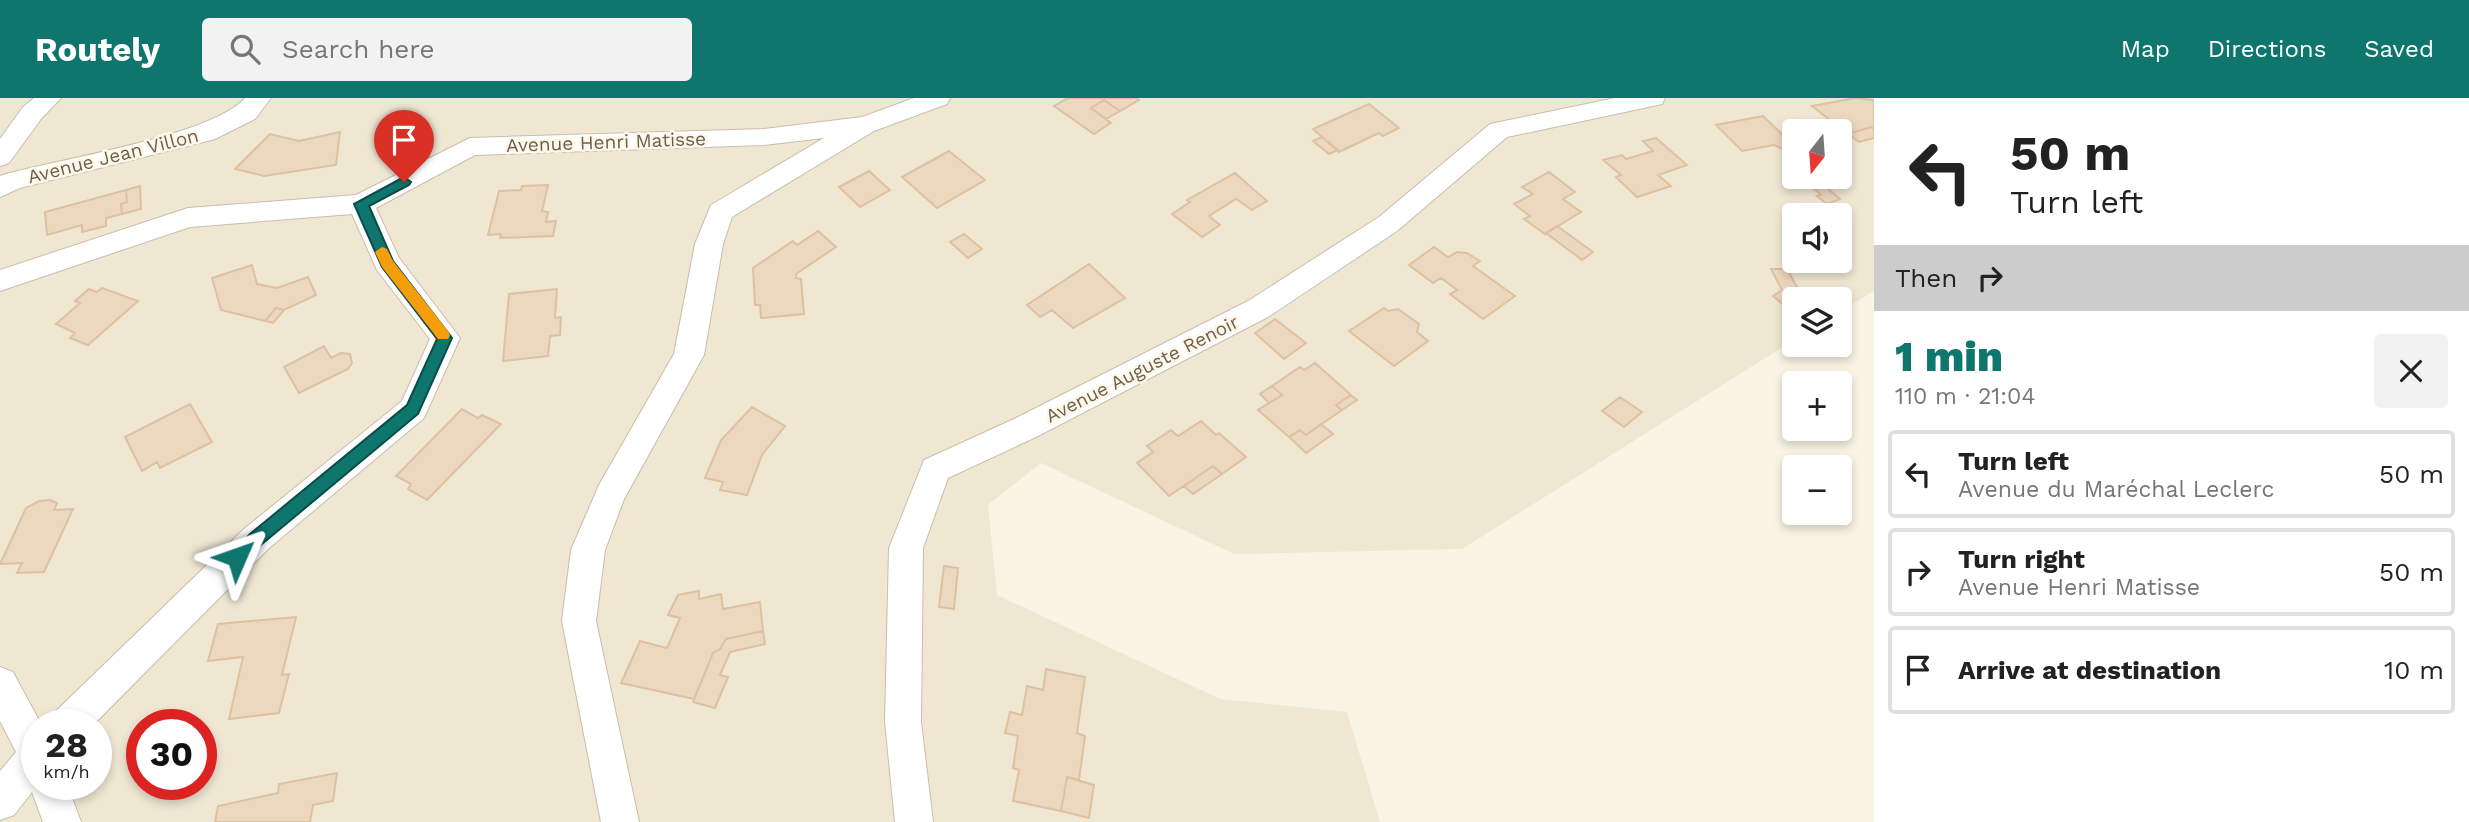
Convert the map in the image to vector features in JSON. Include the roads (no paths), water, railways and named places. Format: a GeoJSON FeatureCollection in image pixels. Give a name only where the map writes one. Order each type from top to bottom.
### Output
{"type":"FeatureCollection","features":[{"type":"Feature","properties":{"kind":"street"},"geometry":{"type":"LineString","coordinates":[[0,157],[32,113],[49,98]]}},
{"type":"Feature","properties":{"kind":"street","name":"Avenue Jean Villon"},"geometry":{"type":"LineString","coordinates":[[0,188],[12,181],[206,133],[246,113],[259,98]]}},
{"type":"Feature","properties":{"kind":"street"},"geometry":{"type":"LineString","coordinates":[[620,822],[579,621],[588,550],[610,495],[689,355],[709,244],[720,212],[865,125],[938,98]]}},
{"type":"Feature","properties":{"kind":"street","name":"Avenue Auguste Renoir"},"geometry":{"type":"LineString","coordinates":[[914,822],[903,722],[906,548],[935,469],[1026,428],[1258,309],[1388,224],[1499,130],[1653,98]]}},
{"type":"Feature","properties":{"kind":"street","name":"Avenue Henri Matisse"},"geometry":{"type":"LineString","coordinates":[[361,204],[470,147],[764,137],[865,125]]}},
{"type":"Feature","properties":{"kind":"street"},"geometry":{"type":"LineString","coordinates":[[0,281],[188,218],[361,204],[387,263],[445,338],[413,410],[256,539],[84,709]]}},
{"type":"Feature","properties":{"kind":"street"},"geometry":{"type":"LineString","coordinates":[[0,684],[21,724]]}},
{"type":"Feature","properties":{"kind":"street"},"geometry":{"type":"LineString","coordinates":[[0,801],[21,775]]}},
{"type":"Feature","properties":{"kind":"street"},"geometry":{"type":"LineString","coordinates":[[54,800],[62,822]]}}]}
